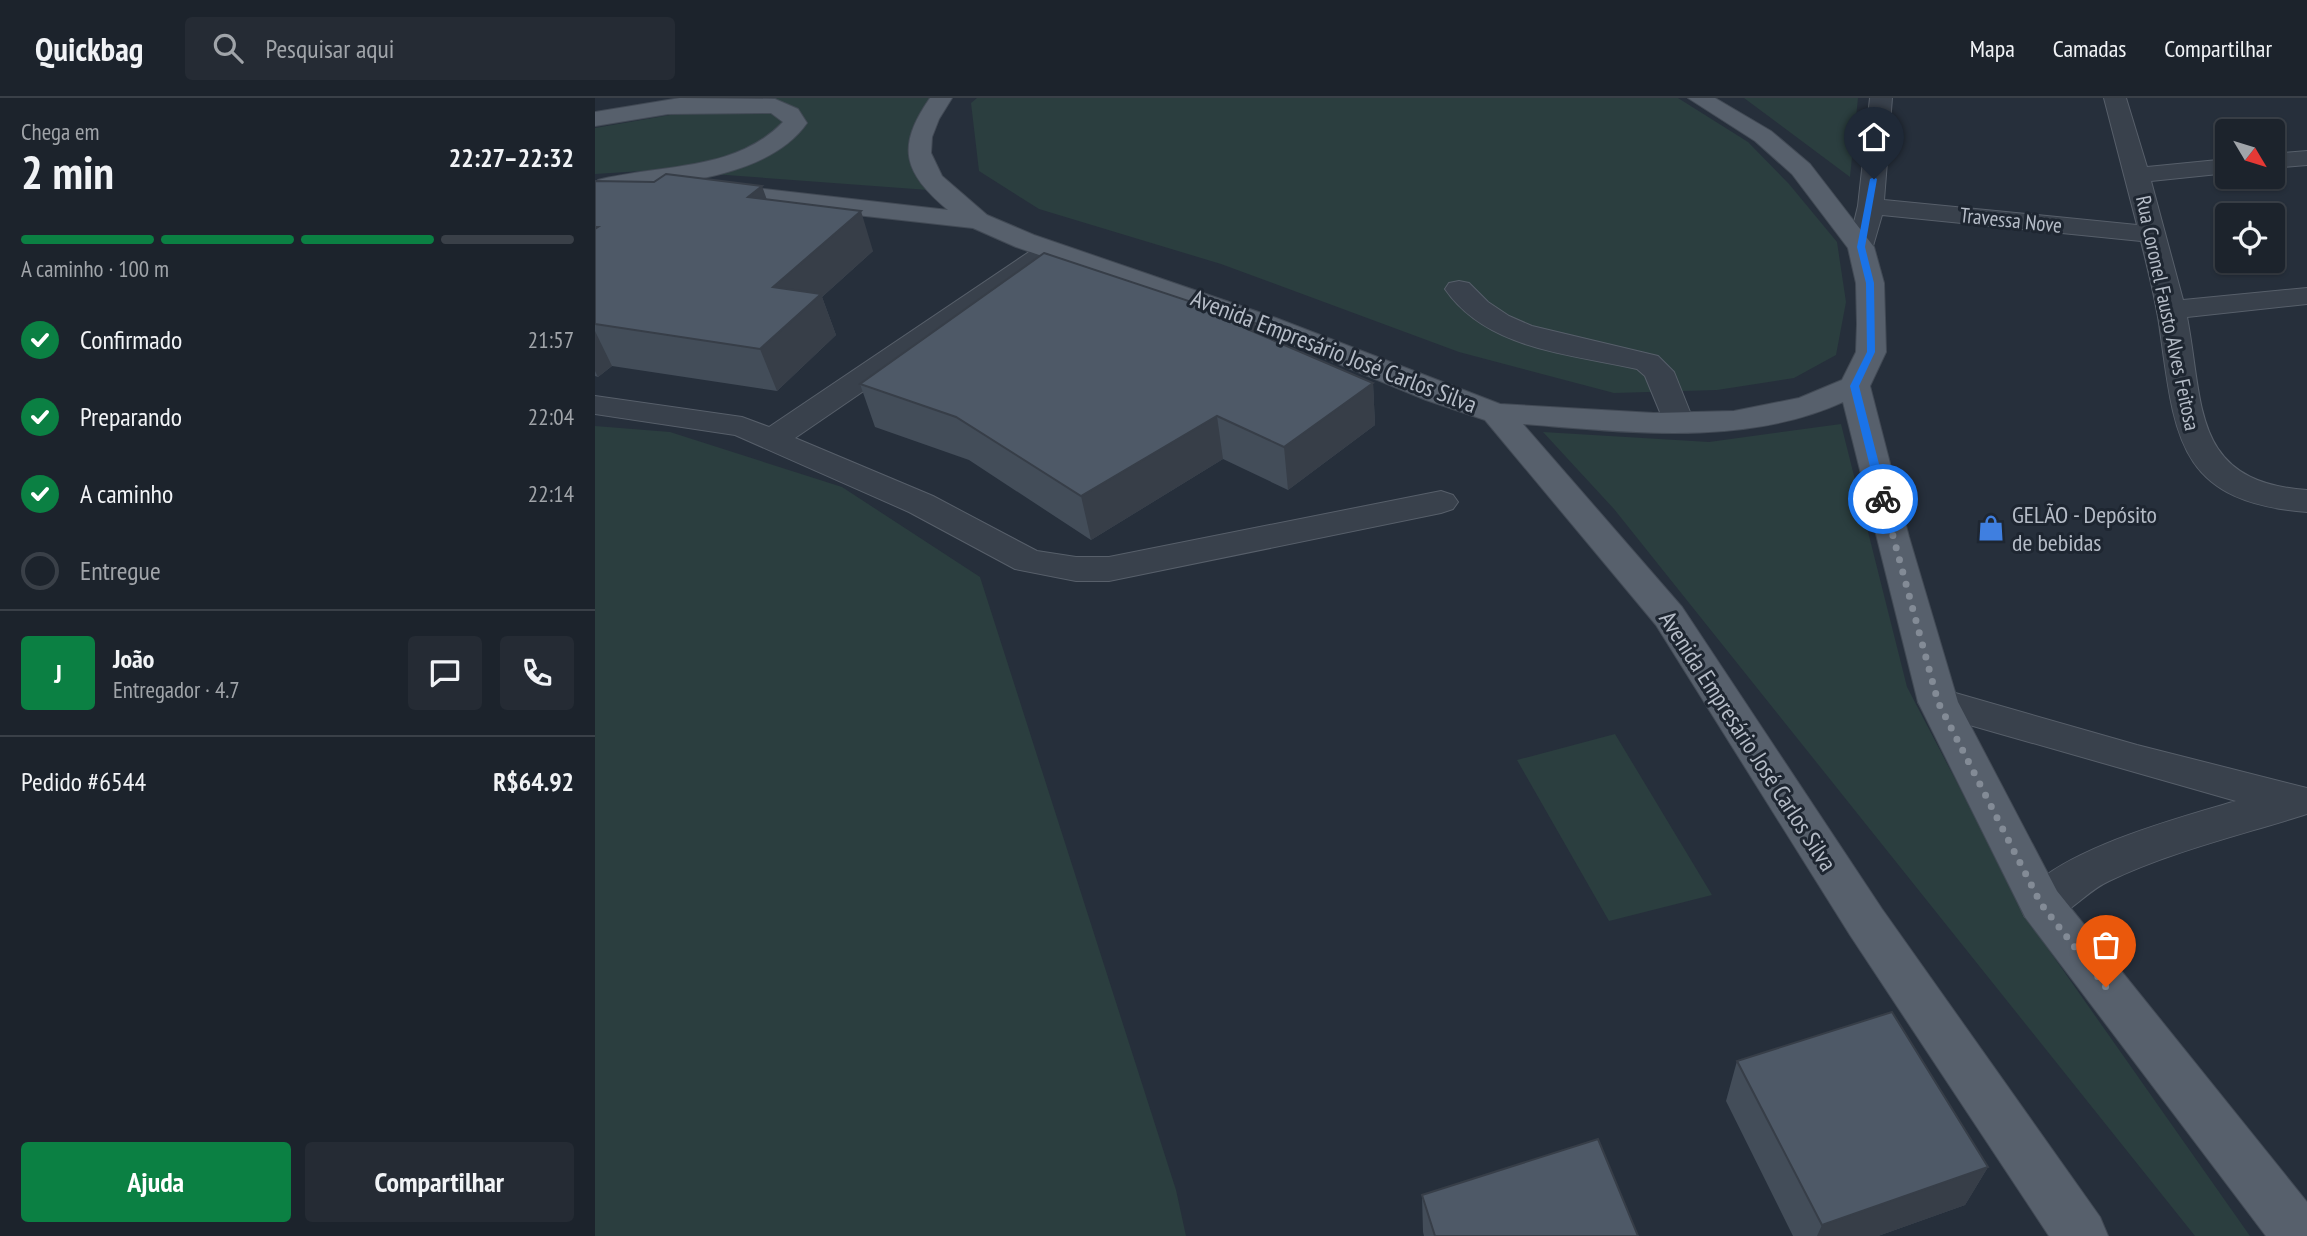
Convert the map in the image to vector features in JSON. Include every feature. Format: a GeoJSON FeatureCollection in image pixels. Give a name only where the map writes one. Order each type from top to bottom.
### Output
{"type":"FeatureCollection","features":[{"type":"Feature","properties":{"kind":"main road"},"geometry":{"type":"LineString","coordinates":[[595,119],[719,98]]}},
{"type":"Feature","properties":{"kind":"main road"},"geometry":{"type":"LineString","coordinates":[[941,98],[921,130],[919,161],[926,175],[944,195],[978,221]]}},
{"type":"Feature","properties":{"kind":"main road"},"geometry":{"type":"LineString","coordinates":[[1699,98],[1763,136],[1801,169],[1861,247],[1870,283],[1871,352],[1855,386],[1938,702],[2041,904],[2300,1236]]}},
{"type":"Feature","properties":{"kind":"main road"},"geometry":{"type":"LineString","coordinates":[[601,185],[734,161],[764,151],[786,137],[795,123],[790,114],[775,106],[663,107]]}},
{"type":"Feature","properties":{"kind":"main road","name":"Avenida Empresário José Carlos Silva"},"geometry":{"type":"LineString","coordinates":[[601,185],[724,192],[978,221],[1052,250],[1266,324],[1437,393],[1496,413],[1669,616],[1866,922],[2081,1236]]}},
{"type":"Feature","properties":{"kind":"main road"},"geometry":{"type":"LineString","coordinates":[[1496,413],[1678,422],[1760,417],[1811,405],[1855,386]]}},
{"type":"Feature","properties":{"kind":"street"},"geometry":{"type":"LineString","coordinates":[[1861,247],[1871,206],[1881,98]]}},
{"type":"Feature","properties":{"kind":"street","name":"Rua Coronel Fausto Alves Feitosa"},"geometry":{"type":"LineString","coordinates":[[2115,98],[2171,310],[2192,432],[2203,455],[2217,469],[2245,487],[2263,495],[2307,501]]}},
{"type":"Feature","properties":{"kind":"street"},"geometry":{"type":"LineString","coordinates":[[2285,160],[2307,158]]}},
{"type":"Feature","properties":{"kind":"street"},"geometry":{"type":"LineString","coordinates":[[2137,175],[2215,167]]}},
{"type":"Feature","properties":{"kind":"street","name":"Travessa Nove"},"geometry":{"type":"LineString","coordinates":[[1871,206],[2151,234]]}},
{"type":"Feature","properties":{"kind":"street"},"geometry":{"type":"LineString","coordinates":[[771,440],[1052,250]]}},
{"type":"Feature","properties":{"kind":"street"},"geometry":{"type":"LineString","coordinates":[[1459,289],[1474,307],[1532,338],[1647,362],[1659,372],[1678,422]]}},
{"type":"Feature","properties":{"kind":"street"},"geometry":{"type":"LineString","coordinates":[[2171,310],[2307,296]]}},
{"type":"Feature","properties":{"kind":"street"},"geometry":{"type":"LineString","coordinates":[[595,405],[742,427],[921,504],[1028,561],[1076,569],[1109,569],[1441,502]]}},
{"type":"Feature","properties":{"kind":"street"},"geometry":{"type":"LineString","coordinates":[[1938,702],[2137,760],[2301,800]]}},
{"type":"Feature","properties":{"kind":"street"},"geometry":{"type":"LineString","coordinates":[[2041,904],[2091,869],[2188,832],[2301,800]]}},
{"type":"Feature","properties":{"kind":"shaded area"},"geometry":{"type":"Polygon","coordinates":[[[769,98],[939,98],[911,139],[942,191],[658,170],[595,174],[595,128],[769,98]]]}},
{"type":"Feature","properties":{"kind":"shaded area"},"geometry":{"type":"Polygon","coordinates":[[[977,98],[1678,98],[1748,142],[1789,184],[1837,242],[1846,302],[1836,355],[1794,378],[1717,390],[1614,393],[1459,352],[1221,264],[1039,209],[979,171],[971,103],[977,98]]]}},
{"type":"Feature","properties":{"kind":"shaded area"},"geometry":{"type":"Polygon","coordinates":[[[1744,98],[1858,98],[1850,177],[1744,98]]]}},
{"type":"Feature","properties":{"kind":"shaded area"},"geometry":{"type":"Polygon","coordinates":[[[1841,424],[1907,687],[2032,926],[2250,1236],[2195,1236],[1614,509],[1543,432],[1709,442],[1841,424]]]}},
{"type":"Feature","properties":{"kind":"shaded area"},"geometry":{"type":"Polygon","coordinates":[[[595,426],[670,432],[842,487],[980,577],[1176,1190],[1186,1236],[595,1236],[595,426]]]}},
{"type":"Feature","properties":{"kind":"shaded area"},"geometry":{"type":"Polygon","coordinates":[[[1615,734],[1712,895],[1609,921],[1517,760],[1615,734]]]}},
{"type":"Feature","properties":{"kind":"building"},"geometry":{"type":"Polygon","coordinates":[[[666,174],[762,186],[748,197],[861,211],[773,287],[821,294],[760,349],[595,324],[595,229],[598,227],[595,227],[595,181],[654,182],[666,174]]]}},
{"type":"Feature","properties":{"kind":"building"},"geometry":{"type":"Polygon","coordinates":[[[1044,253],[1255,323],[1247,329],[1373,383],[1284,447],[1217,416],[1081,496],[956,417],[860,384],[1044,253]]]}},
{"type":"Feature","properties":{"kind":"building"},"geometry":{"type":"Polygon","coordinates":[[[1892,1012],[1988,1167],[1822,1225],[1737,1061],[1892,1012]]]}},
{"type":"Feature","properties":{"kind":"building"},"geometry":{"type":"Polygon","coordinates":[[[1598,1139],[1638,1236],[1435,1236],[1422,1195],[1598,1139]]]}},
{"type":"Feature","properties":{"kind":"way so far"},"geometry":{"type":"LineString","coordinates":[[1883,499],[1938,702],[2041,904],[2106,987]]}},
{"type":"Feature","properties":{"kind":"place","name":"GELÃO - Depósito de bebidas"},"geometry":{"type":"Point","coordinates":[1991,528]}},
{"type":"Feature","properties":{"kind":"route"},"geometry":{"type":"LineString","coordinates":[[1874,179],[1871,206],[1861,247],[1870,283],[1871,352],[1855,386],[1883,499]]}}]}
